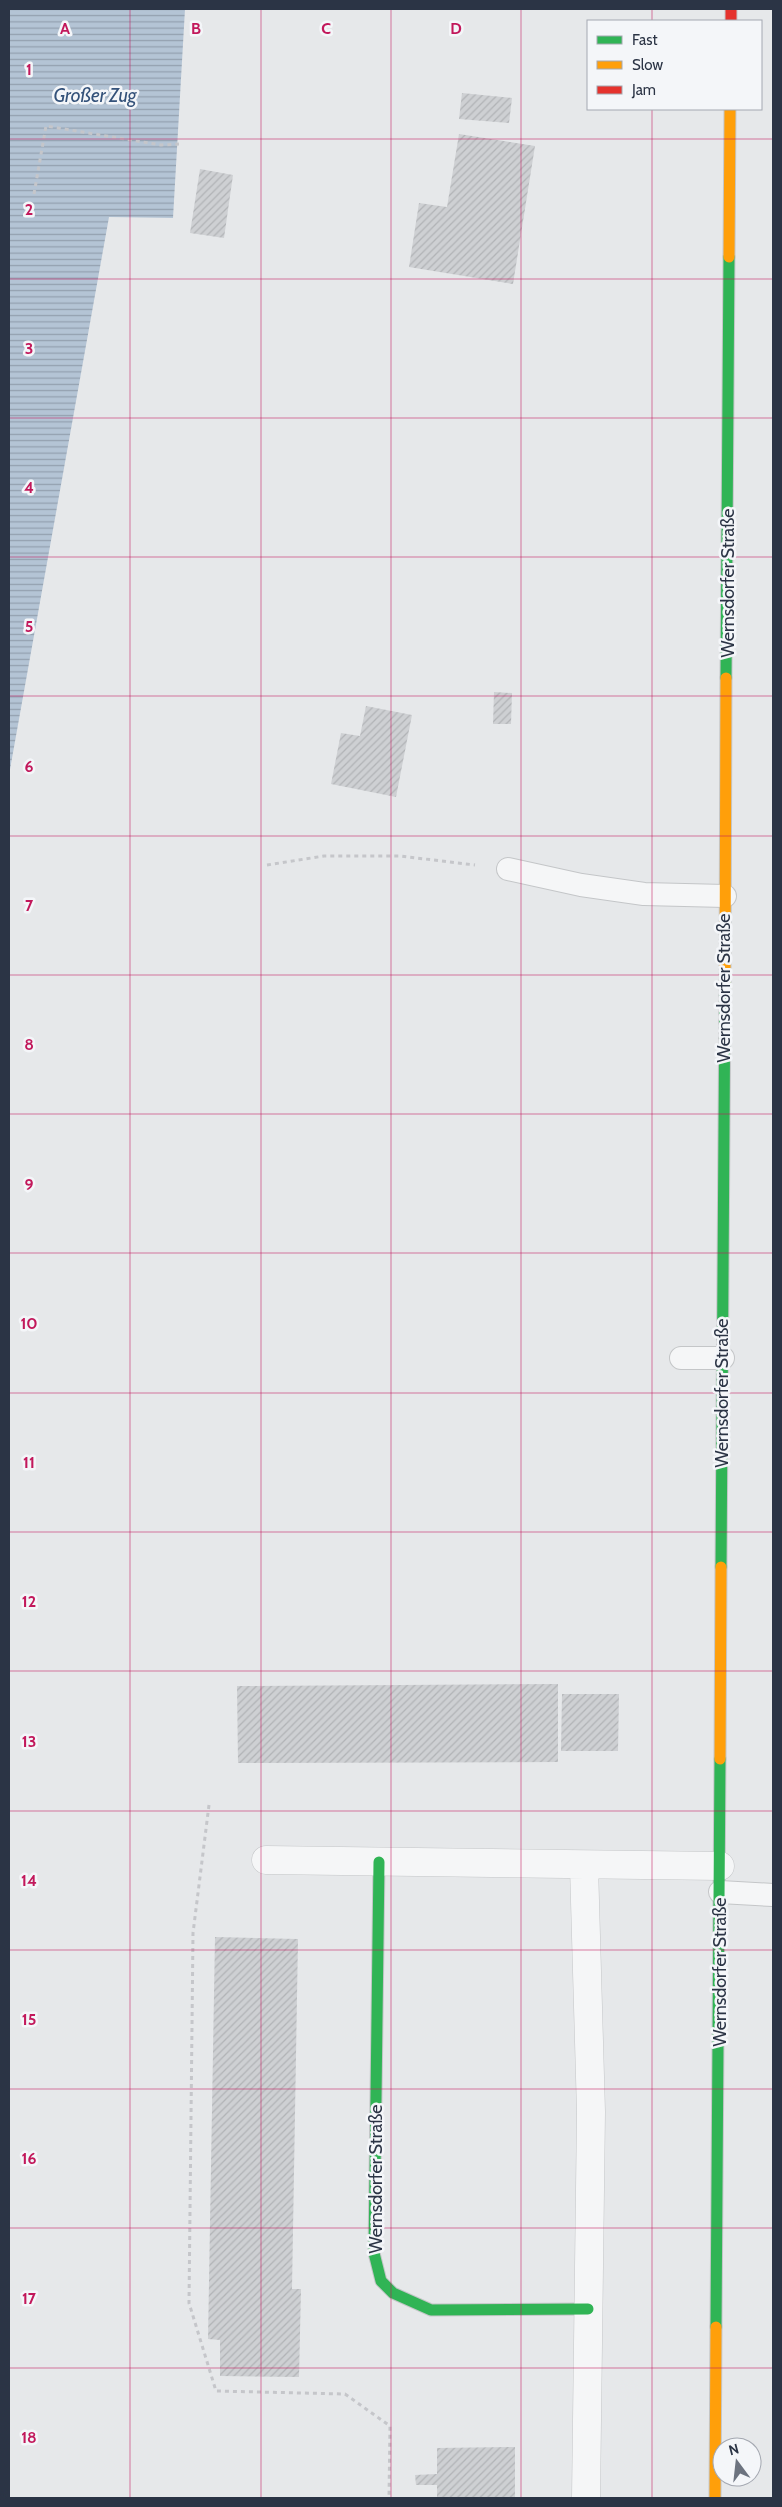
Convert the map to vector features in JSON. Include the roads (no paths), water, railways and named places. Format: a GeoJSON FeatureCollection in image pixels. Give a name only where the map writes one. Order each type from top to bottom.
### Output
{"type":"FeatureCollection","features":[{"type":"Feature","properties":{"kind":"main road","name":"Wernsdorfer Straße"},"geometry":{"type":"LineString","coordinates":[[715,2498],[730,110]]}},
{"type":"Feature","properties":{"kind":"main road","name":"Wernsdorfer Straße"},"geometry":{"type":"LineString","coordinates":[[379,1862],[374,2253],[382,2281],[393,2293],[431,2310],[588,2310]]}},
{"type":"Feature","properties":{"kind":"street"},"geometry":{"type":"LineString","coordinates":[[266,1860],[584,1866],[720,1880]]}},
{"type":"Feature","properties":{"kind":"street"},"geometry":{"type":"LineString","coordinates":[[584,1866],[591,2112],[586,2498]]}},
{"type":"Feature","properties":{"kind":"lane"},"geometry":{"type":"LineString","coordinates":[[508,869],[581,885],[644,894],[725,896]]}},
{"type":"Feature","properties":{"kind":"lane"},"geometry":{"type":"LineString","coordinates":[[681,1358],[723,1358]]}},
{"type":"Feature","properties":{"kind":"lane"},"geometry":{"type":"LineString","coordinates":[[720,1880],[773,1895]]}},
{"type":"Feature","properties":{"kind":"water","name":"Großer Zug"},"geometry":{"type":"Polygon","coordinates":[[[9,9],[185,9],[173,218],[109,217],[9,775],[9,9]]]}}]}
